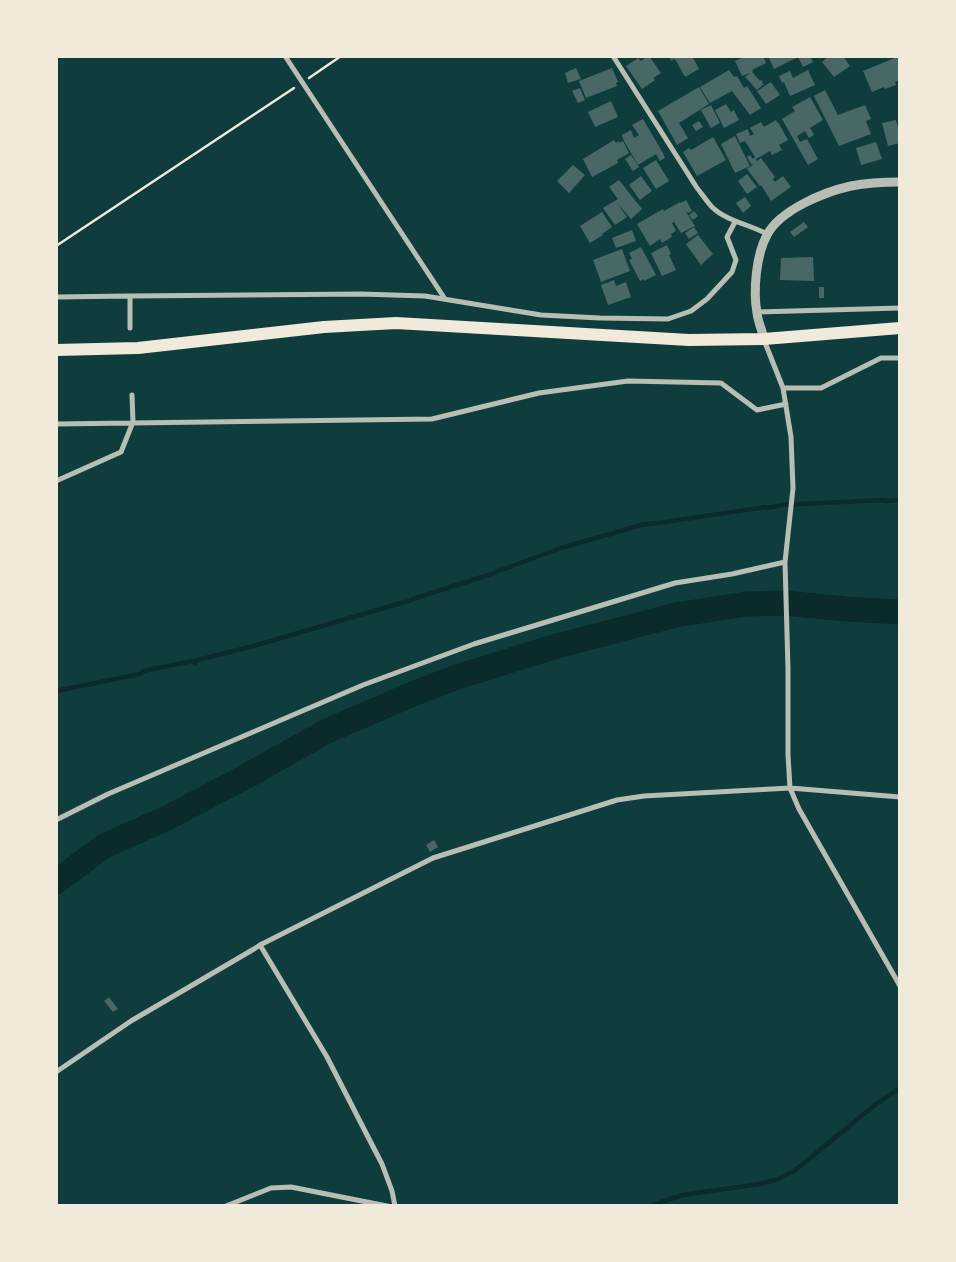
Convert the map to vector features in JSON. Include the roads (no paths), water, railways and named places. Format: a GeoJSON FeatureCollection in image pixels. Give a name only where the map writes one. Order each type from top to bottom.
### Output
{"type":"FeatureCollection","features":[{"type":"Feature","properties":{"kind":"highway"},"geometry":{"type":"LineString","coordinates":[[56,350],[138,348],[324,327],[396,323],[689,340],[764,339],[900,328]]}},
{"type":"Feature","properties":{"kind":"street"},"geometry":{"type":"LineString","coordinates":[[285,56],[445,300]]}},
{"type":"Feature","properties":{"kind":"street"},"geometry":{"type":"LineString","coordinates":[[613,56],[698,188],[713,208],[736,222],[767,234]]}},
{"type":"Feature","properties":{"kind":"street"},"geometry":{"type":"LineString","coordinates":[[900,182],[851,186],[827,193],[797,207],[779,220],[767,234],[755,273],[757,312],[764,339],[782,388],[791,437],[793,488],[786,565],[790,788],[799,809],[900,986]]}},
{"type":"Feature","properties":{"kind":"street"},"geometry":{"type":"LineString","coordinates":[[56,297],[361,294],[425,296],[541,315],[668,319],[691,312],[708,299],[732,272],[736,260],[727,237],[736,222]]}},
{"type":"Feature","properties":{"kind":"street"},"geometry":{"type":"LineString","coordinates":[[130,296],[130,328]]}},
{"type":"Feature","properties":{"kind":"street"},"geometry":{"type":"LineString","coordinates":[[757,312],[900,308]]}},
{"type":"Feature","properties":{"kind":"street"},"geometry":{"type":"LineString","coordinates":[[782,388],[821,388],[881,358],[900,358]]}},
{"type":"Feature","properties":{"kind":"street"},"geometry":{"type":"LineString","coordinates":[[56,424],[432,419],[538,393],[628,381],[721,383],[757,410],[786,404]]}},
{"type":"Feature","properties":{"kind":"street"},"geometry":{"type":"LineString","coordinates":[[56,481],[121,452],[132,422],[132,395]]}},
{"type":"Feature","properties":{"kind":"street"},"geometry":{"type":"LineString","coordinates":[[56,820],[108,794],[363,685],[474,644],[675,583],[786,565]]}},
{"type":"Feature","properties":{"kind":"street"},"geometry":{"type":"LineString","coordinates":[[56,1072],[131,1021],[260,945],[433,858],[617,800],[644,796],[790,788],[900,797]]}},
{"type":"Feature","properties":{"kind":"street"},"geometry":{"type":"LineString","coordinates":[[260,945],[327,1057],[382,1164],[392,1191],[395,1206]]}},
{"type":"Feature","properties":{"kind":"street"},"geometry":{"type":"LineString","coordinates":[[226,1206],[271,1188],[291,1187],[387,1206]]}},
{"type":"Feature","properties":{"kind":"waterway"},"geometry":{"type":"LineString","coordinates":[[56,691],[192,661],[195,663],[194,661],[410,601],[561,548],[645,524],[781,505],[900,500]]}},
{"type":"Feature","properties":{"kind":"waterway"},"geometry":{"type":"LineString","coordinates":[[56,882],[104,846],[167,818],[327,731],[457,677],[557,646],[676,615],[746,604],[784,603],[900,612]]}},
{"type":"Feature","properties":{"kind":"waterway"},"geometry":{"type":"LineString","coordinates":[[650,1206],[682,1195],[760,1184],[778,1179],[794,1171],[875,1105],[900,1088]]}}]}
